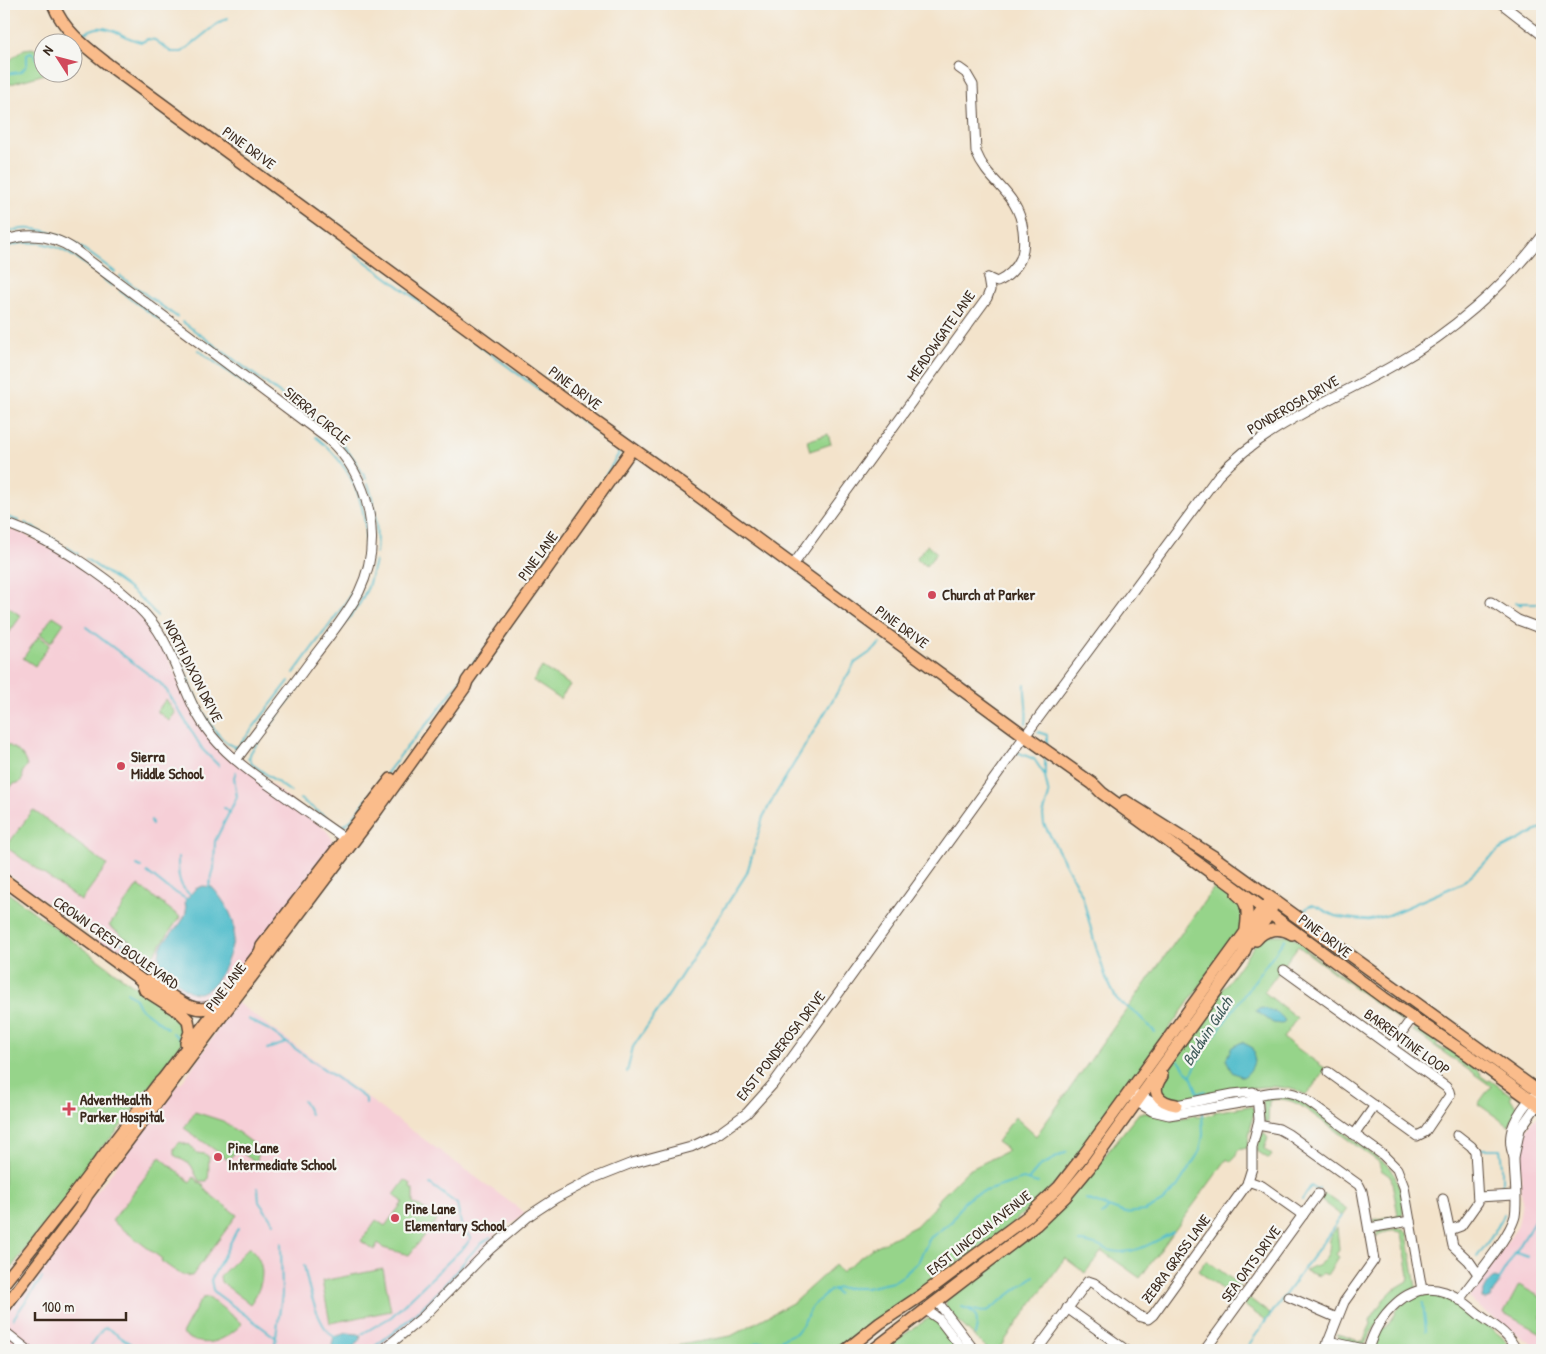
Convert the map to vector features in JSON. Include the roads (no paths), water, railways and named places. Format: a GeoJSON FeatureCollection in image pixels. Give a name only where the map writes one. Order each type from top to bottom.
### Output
{"type":"FeatureCollection","features":[{"type":"Feature","properties":{"kind":"main road","name":"PINE DRIVE"},"geometry":{"type":"LineString","coordinates":[[53,4],[68,30],[91,51],[632,449],[1412,1018],[1539,1098]]}},
{"type":"Feature","properties":{"kind":"main road","name":"PINE LANE"},"geometry":{"type":"LineString","coordinates":[[4,1308],[209,1026],[462,685],[467,681],[632,449]]}},
{"type":"Feature","properties":{"kind":"main road","name":"PINE DRIVE"},"geometry":{"type":"LineString","coordinates":[[1093,784],[1104,788],[1206,851],[1539,1098]]}},
{"type":"Feature","properties":{"kind":"main road","name":"PINE LANE"},"geometry":{"type":"LineString","coordinates":[[4,1283],[158,1084],[209,1026],[260,952],[262,946],[348,841]]}},
{"type":"Feature","properties":{"kind":"main road"},"geometry":{"type":"LineString","coordinates":[[1213,874],[1244,901],[1248,915],[1246,930]]}},
{"type":"Feature","properties":{"kind":"main road","name":"CROWN CREST BOULEVARD"},"geometry":{"type":"LineString","coordinates":[[4,880],[142,982],[209,1026]]}},
{"type":"Feature","properties":{"kind":"main road","name":"EAST LINCOLN AVENUE"},"geometry":{"type":"LineString","coordinates":[[846,1350],[880,1323],[1005,1235],[1037,1209],[1069,1174],[1246,930],[1274,900]]}},
{"type":"Feature","properties":{"kind":"main road","name":"EAST LINCOLN AVENUE"},"geometry":{"type":"LineString","coordinates":[[873,1350],[1030,1230],[1079,1181],[1243,954],[1266,910]]}},
{"type":"Feature","properties":{"kind":"main road"},"geometry":{"type":"LineString","coordinates":[[1243,954],[1262,934],[1281,929],[1289,932],[1323,956],[1331,959]]}},
{"type":"Feature","properties":{"kind":"main road"},"geometry":{"type":"LineString","coordinates":[[158,1084],[160,1078],[188,1040],[190,1026],[188,1020],[181,1013],[145,990],[142,982],[151,982],[192,1008],[208,1009],[217,1002],[262,946]]}},
{"type":"Feature","properties":{"kind":"main road"},"geometry":{"type":"LineString","coordinates":[[1176,1105],[1161,1100],[1156,1088],[1159,1080],[1179,1052],[1179,1044]]}},
{"type":"Feature","properties":{"kind":"street"},"geometry":{"type":"LineString","coordinates":[[1502,4],[1542,34]]}},
{"type":"Feature","properties":{"kind":"street","name":"MEADOWGATE LANE"},"geometry":{"type":"LineString","coordinates":[[793,565],[987,298],[990,290],[988,278],[997,282],[1003,280],[1016,266],[1022,253],[1024,234],[1021,214],[1012,199],[979,161],[976,152],[973,85],[966,73],[959,68]]}},
{"type":"Feature","properties":{"kind":"street","name":"SIERRA CIRCLE"},"geometry":{"type":"LineString","coordinates":[[4,241],[23,236],[40,236],[56,240],[75,250],[328,439],[344,456],[358,479],[367,502],[371,532],[370,559],[362,586],[344,615],[236,760]]}},
{"type":"Feature","properties":{"kind":"street","name":"PONDEROSA DRIVE"},"geometry":{"type":"LineString","coordinates":[[1025,736],[1207,488],[1225,468],[1251,445],[1279,426],[1394,366],[1437,338],[1487,297],[1542,236]]}},
{"type":"Feature","properties":{"kind":"street","name":"NORTH DIXON DRIVE"},"geometry":{"type":"LineString","coordinates":[[4,523],[30,532],[60,549],[111,584],[141,609],[162,637],[191,703],[218,743],[236,760],[348,841]]}},
{"type":"Feature","properties":{"kind":"street"},"geometry":{"type":"LineString","coordinates":[[1491,602],[1518,620],[1542,629]]}},
{"type":"Feature","properties":{"kind":"street","name":"EAST PONDEROSA DRIVE"},"geometry":{"type":"LineString","coordinates":[[383,1350],[429,1312],[503,1237],[548,1203],[608,1172],[702,1142],[723,1131],[747,1113],[774,1084],[1025,736]]}},
{"type":"Feature","properties":{"kind":"street","name":"BARRENTINE LOOP"},"geometry":{"type":"LineString","coordinates":[[1284,970],[1446,1087],[1450,1095],[1424,1132],[1420,1136],[1414,1135],[1328,1072]]}},
{"type":"Feature","properties":{"kind":"street"},"geometry":{"type":"LineString","coordinates":[[1391,1047],[1412,1018]]}},
{"type":"Feature","properties":{"kind":"street"},"geometry":{"type":"LineString","coordinates":[[1139,1099],[1162,1107],[1253,1092],[1257,1095],[1280,1091],[1294,1093],[1305,1099],[1388,1159],[1397,1169],[1403,1185],[1422,1290]]}},
{"type":"Feature","properties":{"kind":"street"},"geometry":{"type":"LineString","coordinates":[[1129,1092],[1161,1114],[1174,1115],[1252,1101],[1257,1095]]}},
{"type":"Feature","properties":{"kind":"street","name":"ZEBRA GRASS LANE"},"geometry":{"type":"LineString","coordinates":[[1036,1350],[1086,1282],[1091,1281],[1141,1317],[1145,1319],[1151,1317],[1243,1191],[1248,1181],[1252,1165],[1252,1148],[1258,1125],[1257,1095]]}},
{"type":"Feature","properties":{"kind":"street"},"geometry":{"type":"LineString","coordinates":[[1459,1300],[1512,1226],[1515,1213],[1515,1195],[1511,1128],[1539,1098]]}},
{"type":"Feature","properties":{"kind":"street"},"geometry":{"type":"LineString","coordinates":[[1354,1134],[1374,1106]]}},
{"type":"Feature","properties":{"kind":"street"},"geometry":{"type":"LineString","coordinates":[[1258,1125],[1285,1132],[1359,1186],[1363,1194],[1374,1255],[1373,1262],[1344,1302],[1325,1350]]}},
{"type":"Feature","properties":{"kind":"street"},"geometry":{"type":"LineString","coordinates":[[1450,1230],[1462,1225],[1477,1203],[1478,1196],[1474,1150],[1457,1135]]}},
{"type":"Feature","properties":{"kind":"street"},"geometry":{"type":"LineString","coordinates":[[1248,1181],[1262,1186],[1303,1215]]}},
{"type":"Feature","properties":{"kind":"street","name":"SEA OATS DRIVE"},"geometry":{"type":"LineString","coordinates":[[1205,1350],[1318,1194]]}},
{"type":"Feature","properties":{"kind":"street"},"geometry":{"type":"LineString","coordinates":[[1478,1196],[1515,1195]]}},
{"type":"Feature","properties":{"kind":"street"},"geometry":{"type":"LineString","coordinates":[[1443,1199],[1454,1248],[1469,1260],[1478,1274]]}},
{"type":"Feature","properties":{"kind":"street"},"geometry":{"type":"LineString","coordinates":[[1369,1228],[1410,1222]]}},
{"type":"Feature","properties":{"kind":"street"},"geometry":{"type":"LineString","coordinates":[[1469,1260],[1485,1265]]}},
{"type":"Feature","properties":{"kind":"street"},"geometry":{"type":"LineString","coordinates":[[1328,1341],[1368,1350],[1377,1328],[1392,1307],[1406,1296],[1422,1290],[1440,1291],[1459,1300],[1504,1333],[1516,1350]]}},
{"type":"Feature","properties":{"kind":"street"},"geometry":{"type":"LineString","coordinates":[[1288,1297],[1338,1318]]}},
{"type":"Feature","properties":{"kind":"street"},"geometry":{"type":"LineString","coordinates":[[936,1302],[974,1350]]}},
{"type":"Feature","properties":{"kind":"street"},"geometry":{"type":"LineString","coordinates":[[1067,1308],[1126,1350]]}},
{"type":"Feature","properties":{"kind":"street"},"geometry":{"type":"LineString","coordinates":[[926,1310],[940,1320],[963,1350]]}},
{"type":"Feature","properties":{"kind":"street"},"geometry":{"type":"LineString","coordinates":[[4,1330],[28,1350]]}},
{"type":"Feature","properties":{"kind":"water"},"geometry":{"type":"Polygon","coordinates":[[[203,886],[212,887],[226,905],[233,921],[234,934],[229,955],[220,976],[207,990],[195,993],[185,989],[167,974],[161,965],[159,954],[164,943],[184,918],[186,911],[185,901],[195,889],[203,886]]]}},
{"type":"Feature","properties":{"kind":"water"},"geometry":{"type":"Polygon","coordinates":[[[1262,1008],[1278,1014],[1285,1021],[1281,1024],[1273,1023],[1256,1011],[1262,1008]]]}},
{"type":"Feature","properties":{"kind":"water"},"geometry":{"type":"Polygon","coordinates":[[[1242,1042],[1253,1048],[1255,1056],[1252,1068],[1243,1077],[1232,1072],[1226,1059],[1232,1047],[1242,1042]]]}},
{"type":"Feature","properties":{"kind":"water"},"geometry":{"type":"Polygon","coordinates":[[[1495,1278],[1498,1279],[1499,1283],[1490,1298],[1485,1300],[1482,1298],[1485,1289],[1495,1278]]]}},
{"type":"Feature","properties":{"kind":"water"},"geometry":{"type":"Polygon","coordinates":[[[347,1333],[359,1334],[361,1336],[357,1344],[346,1349],[333,1350],[334,1337],[347,1333]]]}},
{"type":"Feature","properties":{"kind":"waterway"},"geometry":{"type":"LineString","coordinates":[[82,34],[95,28],[109,29],[136,41],[155,40],[171,52],[182,52],[218,23],[228,18]]}},
{"type":"Feature","properties":{"kind":"waterway"},"geometry":{"type":"LineString","coordinates":[[4,74],[21,72],[27,65],[27,55],[32,54]]}},
{"type":"Feature","properties":{"kind":"waterway"},"geometry":{"type":"LineString","coordinates":[[4,233],[20,229],[35,229],[49,232],[77,245],[115,272]]}},
{"type":"Feature","properties":{"kind":"waterway"},"geometry":{"type":"LineString","coordinates":[[4,248],[20,243],[49,245],[75,257],[112,286]]}},
{"type":"Feature","properties":{"kind":"waterway"},"geometry":{"type":"LineString","coordinates":[[355,254],[616,446],[619,450],[618,455],[603,480]]}},
{"type":"Feature","properties":{"kind":"waterway"},"geometry":{"type":"LineString","coordinates":[[120,276],[177,317]]}},
{"type":"Feature","properties":{"kind":"waterway"},"geometry":{"type":"LineString","coordinates":[[120,291],[171,328]]}},
{"type":"Feature","properties":{"kind":"waterway"},"geometry":{"type":"LineString","coordinates":[[183,322],[286,398]]}},
{"type":"Feature","properties":{"kind":"waterway"},"geometry":{"type":"LineString","coordinates":[[198,350],[278,408]]}},
{"type":"Feature","properties":{"kind":"waterway"},"geometry":{"type":"LineString","coordinates":[[291,402],[337,438]]}},
{"type":"Feature","properties":{"kind":"waterway"},"geometry":{"type":"LineString","coordinates":[[294,673],[350,596],[360,571],[365,550],[365,528],[362,508],[355,488],[345,469],[332,452],[316,437]]}},
{"type":"Feature","properties":{"kind":"waterway"},"geometry":{"type":"LineString","coordinates":[[341,443],[354,459],[366,479]]}},
{"type":"Feature","properties":{"kind":"waterway"},"geometry":{"type":"LineString","coordinates":[[368,484],[376,518],[376,553]]}},
{"type":"Feature","properties":{"kind":"waterway"},"geometry":{"type":"LineString","coordinates":[[4,516],[19,521]]}},
{"type":"Feature","properties":{"kind":"waterway"},"geometry":{"type":"LineString","coordinates":[[25,523],[59,542]]}},
{"type":"Feature","properties":{"kind":"waterway"},"geometry":{"type":"LineString","coordinates":[[67,547],[78,554]]}},
{"type":"Feature","properties":{"kind":"waterway"},"geometry":{"type":"LineString","coordinates":[[86,559],[133,592],[157,616]]}},
{"type":"Feature","properties":{"kind":"waterway"},"geometry":{"type":"LineString","coordinates":[[249,758],[251,752],[360,603],[368,587],[375,561]]}},
{"type":"Feature","properties":{"kind":"waterway"},"geometry":{"type":"LineString","coordinates":[[1516,602],[1521,605]]}},
{"type":"Feature","properties":{"kind":"waterway"},"geometry":{"type":"LineString","coordinates":[[1518,603],[1542,603]]}},
{"type":"Feature","properties":{"kind":"waterway"},"geometry":{"type":"LineString","coordinates":[[86,627],[160,683],[167,691],[203,750],[219,766]]}},
{"type":"Feature","properties":{"kind":"waterway"},"geometry":{"type":"LineString","coordinates":[[170,637],[205,715],[214,730],[224,741],[235,747]]}},
{"type":"Feature","properties":{"kind":"waterway"},"geometry":{"type":"LineString","coordinates":[[627,1072],[633,1047],[747,873],[763,817],[775,795],[855,663],[875,649],[880,643]]}},
{"type":"Feature","properties":{"kind":"waterway"},"geometry":{"type":"LineString","coordinates":[[300,799],[335,823],[343,826],[351,820],[477,658]]}},
{"type":"Feature","properties":{"kind":"waterway"},"geometry":{"type":"LineString","coordinates":[[234,748],[239,746],[289,681]]}},
{"type":"Feature","properties":{"kind":"waterway"},"geometry":{"type":"LineString","coordinates":[[1025,684],[1026,723]]}},
{"type":"Feature","properties":{"kind":"waterway"},"geometry":{"type":"LineString","coordinates":[[1038,732],[1047,735],[1047,745]]}},
{"type":"Feature","properties":{"kind":"waterway"},"geometry":{"type":"LineString","coordinates":[[1017,752],[1034,759],[1044,774]]}},
{"type":"Feature","properties":{"kind":"waterway"},"geometry":{"type":"LineString","coordinates":[[248,759],[252,764],[291,792]]}},
{"type":"Feature","properties":{"kind":"waterway"},"geometry":{"type":"LineString","coordinates":[[1045,759],[1045,776],[1049,795],[1043,815],[1044,824],[1082,895],[1106,978],[1116,998],[1134,1011],[1155,1032]]}},
{"type":"Feature","properties":{"kind":"waterway"},"geometry":{"type":"LineString","coordinates":[[208,889],[214,869],[215,841],[237,797],[234,777],[236,772]]}},
{"type":"Feature","properties":{"kind":"waterway"},"geometry":{"type":"LineString","coordinates":[[224,808],[230,813]]}},
{"type":"Feature","properties":{"kind":"waterway"},"geometry":{"type":"LineString","coordinates":[[151,820],[152,824]]}},
{"type":"Feature","properties":{"kind":"waterway","name":"Baldwin Gulch"},"geometry":{"type":"LineString","coordinates":[[1304,911],[1310,905],[1335,916],[1352,919],[1370,920],[1389,915],[1462,883],[1499,850],[1542,828]]}},
{"type":"Feature","properties":{"kind":"waterway"},"geometry":{"type":"LineString","coordinates":[[178,857],[178,873],[181,883],[191,895]]}},
{"type":"Feature","properties":{"kind":"waterway"},"geometry":{"type":"LineString","coordinates":[[137,865],[141,867]]}},
{"type":"Feature","properties":{"kind":"waterway"},"geometry":{"type":"LineString","coordinates":[[147,872],[166,887],[188,900]]}},
{"type":"Feature","properties":{"kind":"waterway"},"geometry":{"type":"LineString","coordinates":[[102,929],[147,961],[161,963]]}},
{"type":"Feature","properties":{"kind":"waterway","name":"Baldwin Gulch"},"geometry":{"type":"LineString","coordinates":[[1191,1075],[1206,1047],[1285,939]]}},
{"type":"Feature","properties":{"kind":"waterway"},"geometry":{"type":"LineString","coordinates":[[127,992],[134,997],[139,1007],[167,1028]]}},
{"type":"Feature","properties":{"kind":"waterway"},"geometry":{"type":"LineString","coordinates":[[248,1019],[269,1030],[366,1099],[366,1103]]}},
{"type":"Feature","properties":{"kind":"waterway"},"geometry":{"type":"LineString","coordinates":[[173,1033],[179,1038]]}},
{"type":"Feature","properties":{"kind":"waterway"},"geometry":{"type":"LineString","coordinates":[[267,1049],[286,1043]]}},
{"type":"Feature","properties":{"kind":"waterway","name":"Baldwin Gulch"},"geometry":{"type":"LineString","coordinates":[[1179,1061],[1191,1076],[1200,1098]]}},
{"type":"Feature","properties":{"kind":"waterway","name":"Baldwin Gulch"},"geometry":{"type":"LineString","coordinates":[[1199,1093],[1205,1091]]}},
{"type":"Feature","properties":{"kind":"waterway"},"geometry":{"type":"LineString","coordinates":[[303,1100],[310,1114]]}},
{"type":"Feature","properties":{"kind":"waterway","name":"Baldwin Gulch"},"geometry":{"type":"LineString","coordinates":[[1086,1199],[1125,1213],[1145,1211],[1162,1202],[1177,1187],[1200,1151],[1203,1135],[1202,1112]]}},
{"type":"Feature","properties":{"kind":"waterway"},"geometry":{"type":"LineString","coordinates":[[1481,1149],[1500,1149],[1502,1166]]}},
{"type":"Feature","properties":{"kind":"waterway"},"geometry":{"type":"LineString","coordinates":[[1029,1179],[1040,1166],[1067,1152]]}},
{"type":"Feature","properties":{"kind":"waterway"},"geometry":{"type":"LineString","coordinates":[[1490,1192],[1502,1189],[1502,1167]]}},
{"type":"Feature","properties":{"kind":"waterway","name":"Baldwin Gulch"},"geometry":{"type":"LineString","coordinates":[[744,1350],[757,1343],[778,1341],[796,1333],[812,1306],[831,1290],[839,1288],[866,1288],[893,1282],[904,1275],[918,1262],[930,1238],[952,1221],[964,1202],[973,1195],[1023,1179],[1038,1183]]}},
{"type":"Feature","properties":{"kind":"waterway"},"geometry":{"type":"LineString","coordinates":[[360,1335],[391,1317],[471,1238],[462,1229],[457,1204],[430,1184]]}},
{"type":"Feature","properties":{"kind":"waterway"},"geometry":{"type":"LineString","coordinates":[[1302,1200],[1311,1186],[1317,1190],[1319,1188]]}},
{"type":"Feature","properties":{"kind":"waterway"},"geometry":{"type":"LineString","coordinates":[[258,1188],[259,1202],[274,1223]]}},
{"type":"Feature","properties":{"kind":"waterway"},"geometry":{"type":"LineString","coordinates":[[1102,1215],[1108,1208]]}},
{"type":"Feature","properties":{"kind":"waterway"},"geometry":{"type":"LineString","coordinates":[[1498,1281],[1542,1209]]}},
{"type":"Feature","properties":{"kind":"waterway"},"geometry":{"type":"LineString","coordinates":[[1497,1228],[1504,1214]]}},
{"type":"Feature","properties":{"kind":"waterway"},"geometry":{"type":"LineString","coordinates":[[1269,1317],[1342,1216]]}},
{"type":"Feature","properties":{"kind":"waterway"},"geometry":{"type":"LineString","coordinates":[[238,1228],[211,1280],[213,1290],[275,1337]]}},
{"type":"Feature","properties":{"kind":"waterway"},"geometry":{"type":"LineString","coordinates":[[1490,1239],[1496,1229]]}},
{"type":"Feature","properties":{"kind":"waterway"},"geometry":{"type":"LineString","coordinates":[[1079,1242],[1121,1252],[1144,1247],[1173,1232]]}},
{"type":"Feature","properties":{"kind":"waterway"},"geometry":{"type":"LineString","coordinates":[[370,1350],[421,1309],[473,1252],[491,1237]]}},
{"type":"Feature","properties":{"kind":"waterway"},"geometry":{"type":"LineString","coordinates":[[1477,1257],[1489,1240]]}},
{"type":"Feature","properties":{"kind":"waterway"},"geometry":{"type":"LineString","coordinates":[[274,1350],[282,1295],[281,1243]]}},
{"type":"Feature","properties":{"kind":"waterway"},"geometry":{"type":"LineString","coordinates":[[1516,1253],[1528,1257]]}},
{"type":"Feature","properties":{"kind":"waterway"},"geometry":{"type":"LineString","coordinates":[[304,1265],[314,1305],[323,1325],[335,1337]]}},
{"type":"Feature","properties":{"kind":"waterway"},"geometry":{"type":"LineString","coordinates":[[970,1309],[982,1312],[989,1310],[1034,1276]]}},
{"type":"Feature","properties":{"kind":"waterway"},"geometry":{"type":"LineString","coordinates":[[13,1319],[42,1278]]}},
{"type":"Feature","properties":{"kind":"waterway","name":"Baldwin Gulch"},"geometry":{"type":"LineString","coordinates":[[833,1289],[838,1294]]}},
{"type":"Feature","properties":{"kind":"waterway"},"geometry":{"type":"LineString","coordinates":[[1423,1303],[1426,1331]]}},
{"type":"Feature","properties":{"kind":"waterway"},"geometry":{"type":"LineString","coordinates":[[962,1307],[971,1311],[976,1317],[975,1335]]}},
{"type":"Feature","properties":{"kind":"waterway"},"geometry":{"type":"LineString","coordinates":[[1245,1350],[1268,1318]]}},
{"type":"Feature","properties":{"kind":"waterway"},"geometry":{"type":"LineString","coordinates":[[91,1345],[103,1329],[107,1328],[140,1350]]}},
{"type":"Feature","properties":{"kind":"place","name":"Church at Parker"},"geometry":{"type":"Point","coordinates":[932,595]}},
{"type":"Feature","properties":{"kind":"place","name":"Sierra Middle School"},"geometry":{"type":"Point","coordinates":[121,766]}},
{"type":"Feature","properties":{"kind":"place","name":"AdventHealth Parker Hospital"},"geometry":{"type":"Point","coordinates":[69,1109]}},
{"type":"Feature","properties":{"kind":"place","name":"Pine Lane Intermediate School"},"geometry":{"type":"Point","coordinates":[218,1157]}},
{"type":"Feature","properties":{"kind":"place","name":"Pine Lane Elementary School"},"geometry":{"type":"Point","coordinates":[395,1218]}}]}
